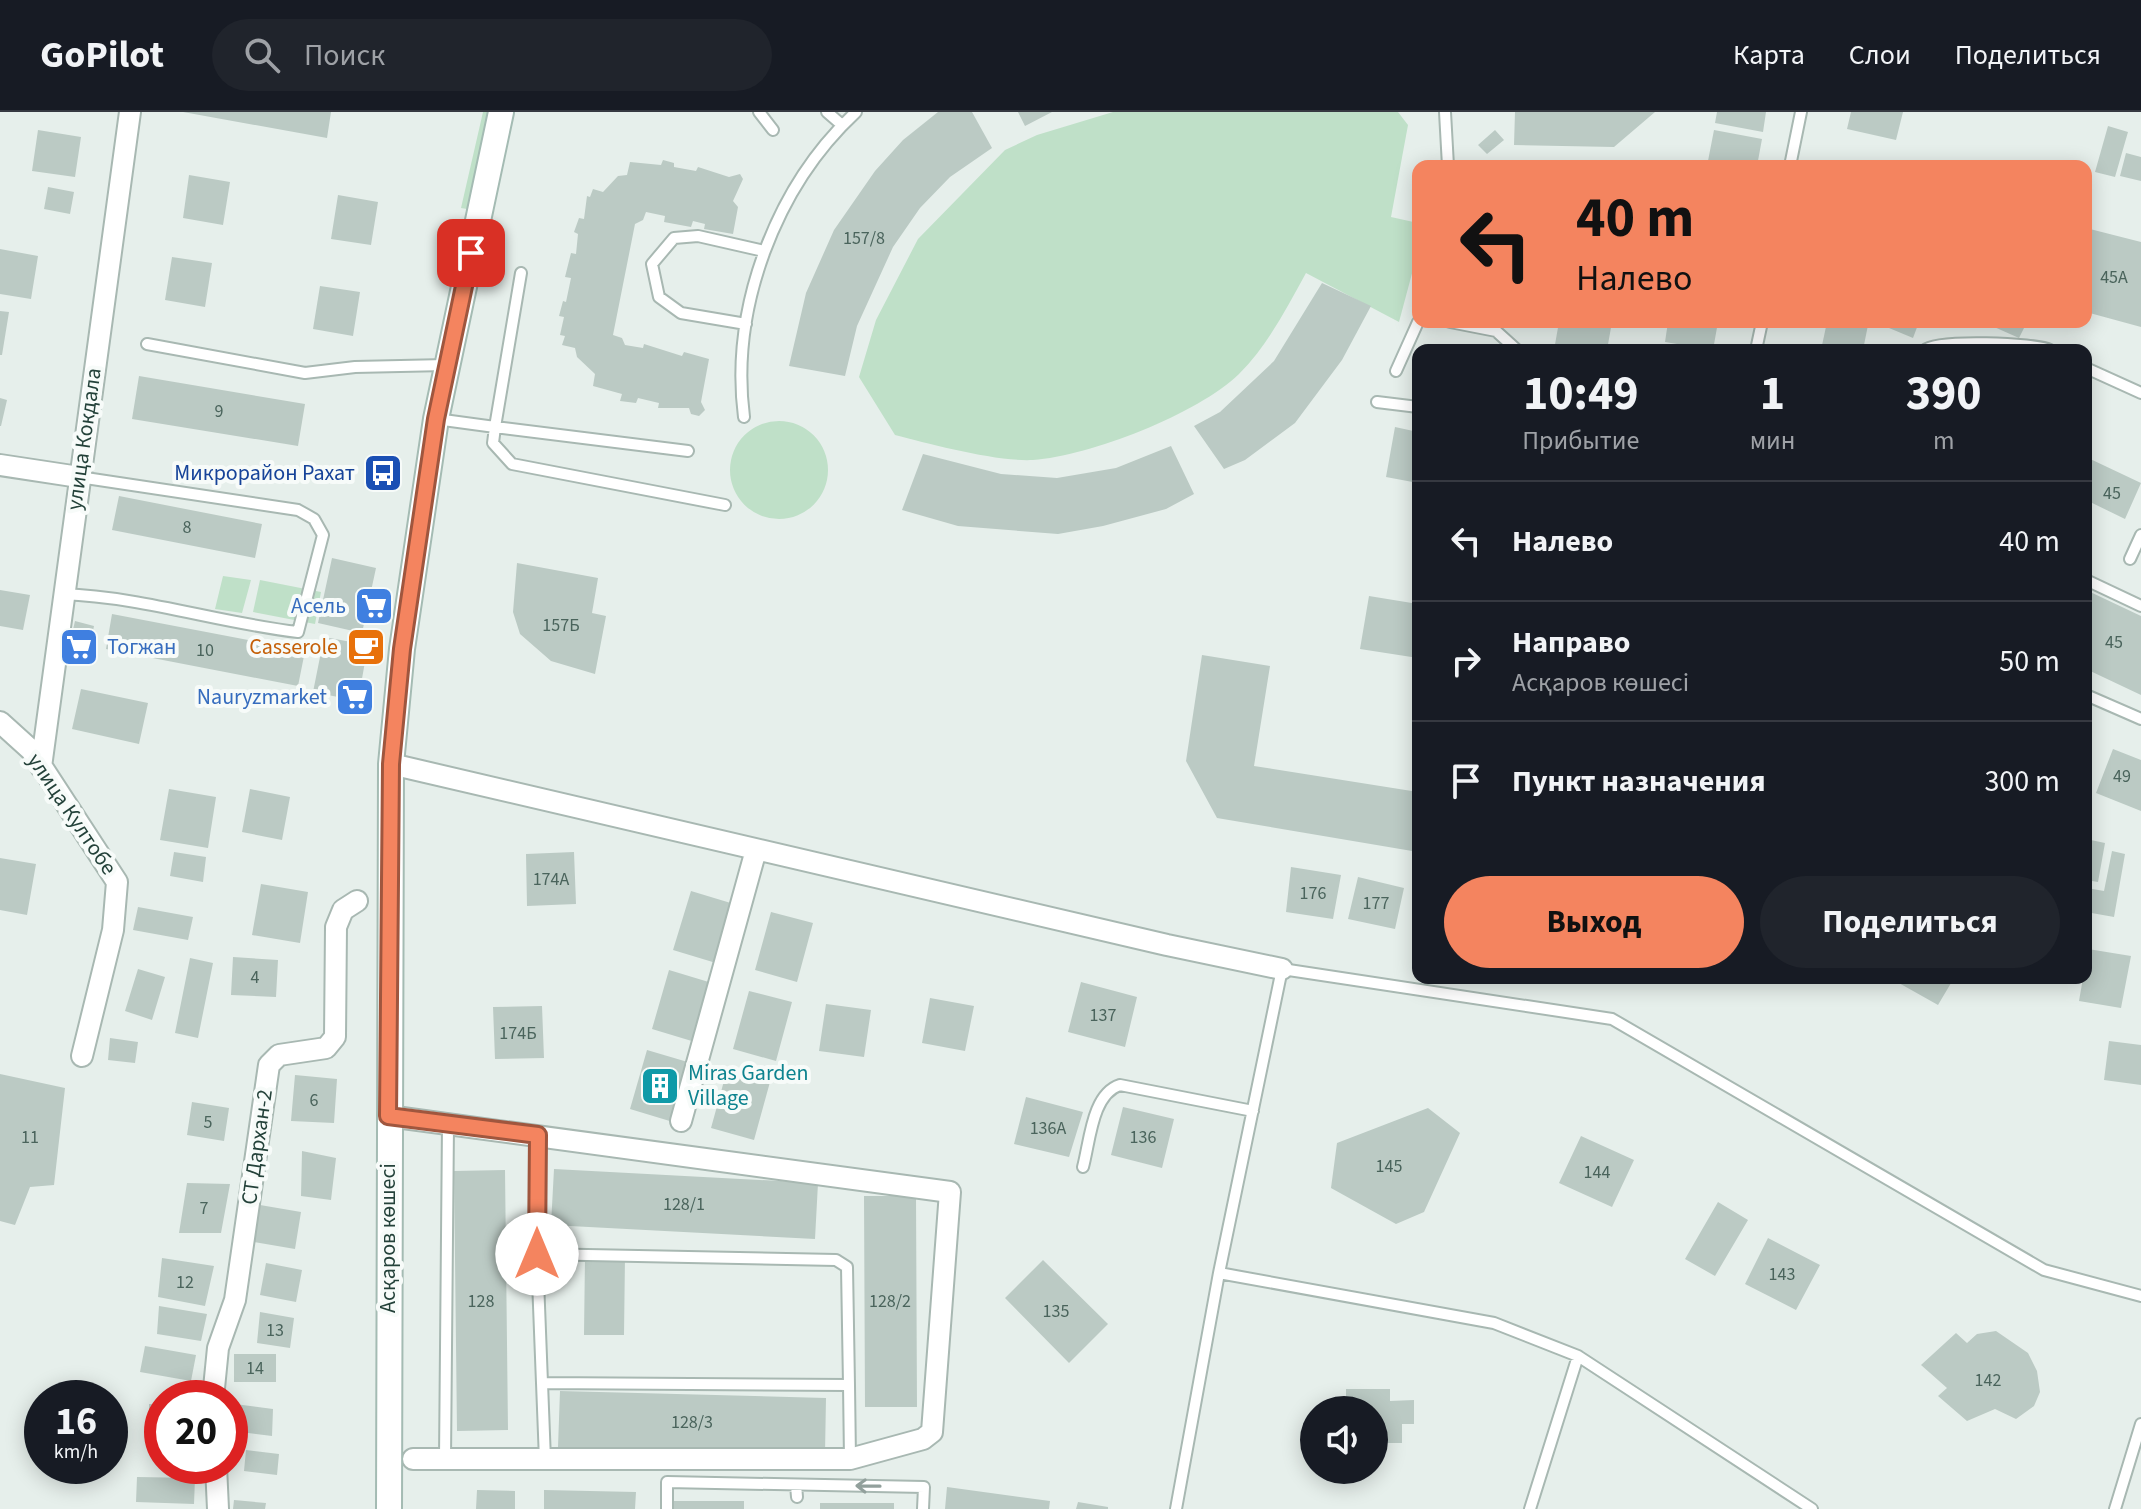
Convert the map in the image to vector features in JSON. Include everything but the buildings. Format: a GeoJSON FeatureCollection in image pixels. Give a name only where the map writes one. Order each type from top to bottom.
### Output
{"type":"FeatureCollection","features":[{"type":"Feature","properties":{"kind":"street","name":"улица Кокдала"},"geometry":{"type":"LineString","coordinates":[[41,767],[130,112]]}},
{"type":"Feature","properties":{"kind":"street","name":"Асқаров көшесі"},"geometry":{"type":"LineString","coordinates":[[389,1509],[391,764],[402,649],[436,419],[501,112]]}},
{"type":"Feature","properties":{"kind":"street"},"geometry":{"type":"LineString","coordinates":[[0,465],[79,477]]}},
{"type":"Feature","properties":{"kind":"street","name":"улица Култобе"},"geometry":{"type":"LineString","coordinates":[[0,722],[31,750],[117,882],[113,930],[82,1056]]}},
{"type":"Feature","properties":{"kind":"street"},"geometry":{"type":"LineString","coordinates":[[391,764],[1282,969]]}},
{"type":"Feature","properties":{"kind":"street"},"geometry":{"type":"LineString","coordinates":[[681,1121],[756,850]]}},
{"type":"Feature","properties":{"kind":"street","name":"СТ Дархан-2"},"geometry":{"type":"LineString","coordinates":[[215,1380],[218,1348],[235,1300],[269,1065],[279,1055],[326,1048],[335,1037],[336,927],[343,910],[357,901]]}},
{"type":"Feature","properties":{"kind":"street"},"geometry":{"type":"LineString","coordinates":[[388,1116],[950,1192],[932,1432],[912,1443],[850,1459],[413,1459]]}},
{"type":"Feature","properties":{"kind":"street"},"geometry":{"type":"LineString","coordinates":[[217,1484],[218,1509]]}},
{"type":"Feature","properties":{"kind":"lane"},"geometry":{"type":"LineString","coordinates":[[759,112],[773,130]]}},
{"type":"Feature","properties":{"kind":"lane"},"geometry":{"type":"LineString","coordinates":[[827,112],[842,125]]}},
{"type":"Feature","properties":{"kind":"lane"},"geometry":{"type":"LineString","coordinates":[[744,417],[739,377],[746,324],[764,251],[812,165],[842,125],[856,112]]}},
{"type":"Feature","properties":{"kind":"lane"},"geometry":{"type":"LineString","coordinates":[[1445,112],[1448,160]]}},
{"type":"Feature","properties":{"kind":"lane"},"geometry":{"type":"LineString","coordinates":[[1791,160],[1801,112]]}},
{"type":"Feature","properties":{"kind":"lane"},"geometry":{"type":"LineString","coordinates":[[746,324],[681,313],[659,297],[652,264],[674,238],[698,236],[764,251]]}},
{"type":"Feature","properties":{"kind":"lane"},"geometry":{"type":"LineString","coordinates":[[521,273],[493,443],[512,464],[725,505]]}},
{"type":"Feature","properties":{"kind":"lane"},"geometry":{"type":"LineString","coordinates":[[1396,371],[1415,328]]}},
{"type":"Feature","properties":{"kind":"lane"},"geometry":{"type":"LineString","coordinates":[[1481,328],[1496,331],[1510,344]]}},
{"type":"Feature","properties":{"kind":"lane"},"geometry":{"type":"LineString","coordinates":[[147,344],[305,373],[355,367],[447,365]]}},
{"type":"Feature","properties":{"kind":"lane"},"geometry":{"type":"LineString","coordinates":[[1943,344],[1988,344]]}},
{"type":"Feature","properties":{"kind":"lane"},"geometry":{"type":"LineString","coordinates":[[2092,371],[2141,393]]}},
{"type":"Feature","properties":{"kind":"lane"},"geometry":{"type":"LineString","coordinates":[[1377,402],[1412,406]]}},
{"type":"Feature","properties":{"kind":"lane"},"geometry":{"type":"LineString","coordinates":[[436,419],[688,451]]}},
{"type":"Feature","properties":{"kind":"lane"},"geometry":{"type":"LineString","coordinates":[[63,594],[180,608],[259,627],[298,632],[323,535],[314,519],[298,510],[79,477]]}},
{"type":"Feature","properties":{"kind":"lane"},"geometry":{"type":"LineString","coordinates":[[2130,559],[2141,535]]}},
{"type":"Feature","properties":{"kind":"lane"},"geometry":{"type":"LineString","coordinates":[[2092,583],[2141,606]]}},
{"type":"Feature","properties":{"kind":"lane"},"geometry":{"type":"LineString","coordinates":[[2092,698],[2141,719]]}},
{"type":"Feature","properties":{"kind":"lane"},"geometry":{"type":"LineString","coordinates":[[1176,1509],[1219,1273],[1282,969],[1612,1019],[2044,1270],[2141,1296]]}},
{"type":"Feature","properties":{"kind":"lane"},"geometry":{"type":"LineString","coordinates":[[1083,1167],[1100,1101],[1109,1089],[1120,1085],[1253,1111]]}},
{"type":"Feature","properties":{"kind":"lane"},"geometry":{"type":"LineString","coordinates":[[445,1459],[448,1125]]}},
{"type":"Feature","properties":{"kind":"lane"},"geometry":{"type":"LineString","coordinates":[[538,1135],[537,1254],[545,1461]]}},
{"type":"Feature","properties":{"kind":"lane"},"geometry":{"type":"LineString","coordinates":[[537,1254],[836,1260],[847,1267],[850,1459]]}},
{"type":"Feature","properties":{"kind":"lane"},"geometry":{"type":"LineString","coordinates":[[1219,1273],[1494,1323],[1578,1356],[1812,1509]]}},
{"type":"Feature","properties":{"kind":"lane"},"geometry":{"type":"LineString","coordinates":[[1530,1509],[1578,1356]]}},
{"type":"Feature","properties":{"kind":"lane"},"geometry":{"type":"LineString","coordinates":[[542,1383],[849,1385]]}},
{"type":"Feature","properties":{"kind":"lane"},"geometry":{"type":"LineString","coordinates":[[2115,1509],[2141,1424]]}},
{"type":"Feature","properties":{"kind":"lane"},"geometry":{"type":"LineString","coordinates":[[667,1509],[667,1482],[924,1487],[923,1509]]}},
{"type":"Feature","properties":{"kind":"lane"},"geometry":{"type":"LineString","coordinates":[[796,1485],[797,1497]]}},
{"type":"Feature","properties":{"kind":"green space"},"geometry":{"type":"Polygon","coordinates":[[[483,112],[489,112],[467,209],[461,208],[483,112]]]}},
{"type":"Feature","properties":{"kind":"green space"},"geometry":{"type":"Polygon","coordinates":[[[1113,112],[1398,112],[1408,125],[1391,217],[1412,222],[1412,273],[1399,322],[1306,273],[1268,339],[1239,374],[1198,404],[1112,442],[1057,457],[1018,460],[895,435],[859,377],[876,320],[918,239],[1005,150],[1037,135],[1113,112]]]}},
{"type":"Feature","properties":{"kind":"green space"},"geometry":{"type":"Polygon","coordinates":[[[779,421],[798,425],[814,435],[824,451],[828,470],[824,489],[814,505],[798,515],[779,519],[760,515],[744,505],[734,489],[730,470],[734,451],[744,435],[760,425],[779,421]]]}},
{"type":"Feature","properties":{"kind":"green space"},"geometry":{"type":"Polygon","coordinates":[[[223,576],[251,580],[242,613],[215,609],[223,576]]]}},
{"type":"Feature","properties":{"kind":"green space"},"geometry":{"type":"Polygon","coordinates":[[[260,580],[321,592],[315,624],[253,612],[260,580]]]}},
{"type":"Feature","properties":{"kind":"place","name":"Микрорайон Рахат"},"geometry":{"type":"Point","coordinates":[383,473]}},
{"type":"Feature","properties":{"kind":"place","name":"Асель"},"geometry":{"type":"Point","coordinates":[374,606]}},
{"type":"Feature","properties":{"kind":"place","name":"Тогжан"},"geometry":{"type":"Point","coordinates":[79,647]}},
{"type":"Feature","properties":{"kind":"place","name":"Casserole"},"geometry":{"type":"Point","coordinates":[366,647]}},
{"type":"Feature","properties":{"kind":"place","name":"Nauryzmarket"},"geometry":{"type":"Point","coordinates":[355,697]}},
{"type":"Feature","properties":{"kind":"place","name":"Miras Garden Village"},"geometry":{"type":"Point","coordinates":[660,1086]}},
{"type":"Feature","properties":{"kind":"route"},"geometry":{"type":"LineString","coordinates":[[471,253],[436,419],[402,649],[391,764],[388,1116],[538,1135],[537,1254]]}}]}
